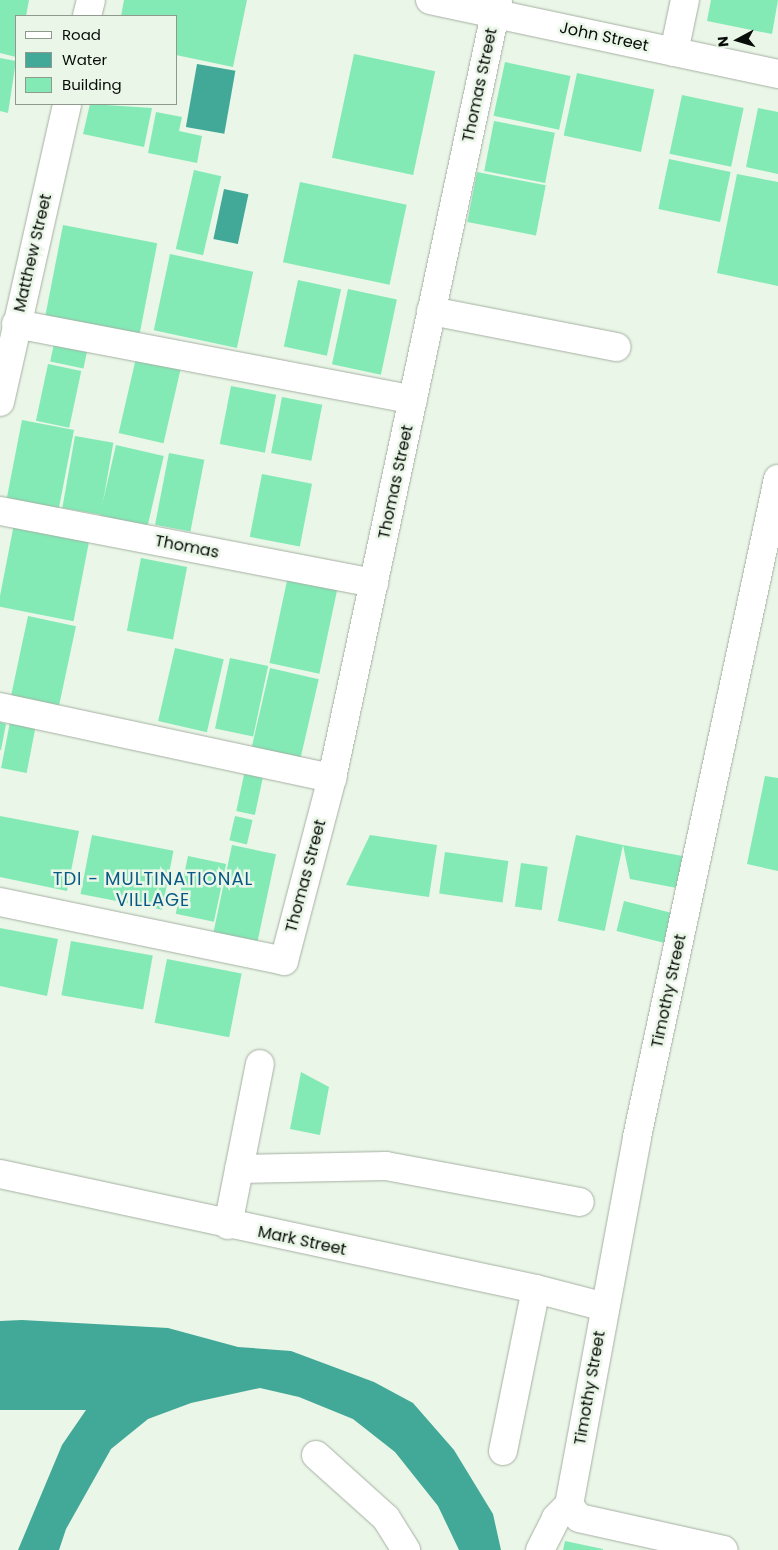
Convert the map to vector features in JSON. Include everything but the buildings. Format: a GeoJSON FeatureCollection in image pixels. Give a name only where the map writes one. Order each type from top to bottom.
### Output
{"type":"FeatureCollection","features":[{"type":"Feature","properties":{"kind":"street"},"geometry":{"type":"LineString","coordinates":[[87,15],[91,0]]}},
{"type":"Feature","properties":{"kind":"street","name":"John Street"},"geometry":{"type":"LineString","coordinates":[[430,0],[497,7],[674,52],[778,74]]}},
{"type":"Feature","properties":{"kind":"street"},"geometry":{"type":"LineString","coordinates":[[674,52],[685,0]]}},
{"type":"Feature","properties":{"kind":"street","name":"Thomas Street"},"geometry":{"type":"LineString","coordinates":[[0,902],[284,961],[332,778],[497,7]]}},
{"type":"Feature","properties":{"kind":"street","name":"Matthew Street"},"geometry":{"type":"LineString","coordinates":[[0,402],[10,336],[67,105]]}},
{"type":"Feature","properties":{"kind":"street"},"geometry":{"type":"LineString","coordinates":[[431,311],[617,347]]}},
{"type":"Feature","properties":{"kind":"street"},"geometry":{"type":"LineString","coordinates":[[10,336],[413,400]]}},
{"type":"Feature","properties":{"kind":"street","name":"Timothy Street"},"geometry":{"type":"LineString","coordinates":[[569,1505],[605,1307],[778,479]]}},
{"type":"Feature","properties":{"kind":"street","name":"Thomas"},"geometry":{"type":"LineString","coordinates":[[0,511],[374,583]]}},
{"type":"Feature","properties":{"kind":"street"},"geometry":{"type":"LineString","coordinates":[[0,707],[332,778]]}},
{"type":"Feature","properties":{"kind":"street"},"geometry":{"type":"LineString","coordinates":[[228,1225],[260,1064]]}},
{"type":"Feature","properties":{"kind":"street"},"geometry":{"type":"LineString","coordinates":[[239,1169],[386,1166],[580,1202]]}},
{"type":"Feature","properties":{"kind":"street","name":"Mark Street"},"geometry":{"type":"LineString","coordinates":[[0,1174],[228,1225],[536,1288],[605,1307]]}},
{"type":"Feature","properties":{"kind":"street"},"geometry":{"type":"LineString","coordinates":[[503,1451],[536,1288]]}},
{"type":"Feature","properties":{"kind":"street"},"geometry":{"type":"LineString","coordinates":[[316,1455],[386,1518],[406,1550]]}},
{"type":"Feature","properties":{"kind":"street"},"geometry":{"type":"LineString","coordinates":[[540,1550],[556,1518],[569,1505],[579,1518],[723,1550]]}},
{"type":"Feature","properties":{"kind":"water"},"geometry":{"type":"Polygon","coordinates":[[[197,64],[235,71],[224,134],[186,127],[197,64]]]}},
{"type":"Feature","properties":{"kind":"water"},"geometry":{"type":"Polygon","coordinates":[[[224,189],[248,194],[238,244],[213,239],[224,189]]]}},
{"type":"Feature","properties":{"kind":"water"},"geometry":{"type":"Polygon","coordinates":[[[22,1320],[168,1328],[238,1347],[291,1351],[374,1382],[413,1403],[454,1450],[493,1514],[501,1550],[459,1550],[438,1506],[395,1452],[353,1419],[299,1397],[260,1388],[191,1403],[148,1419],[111,1449],[66,1529],[59,1550],[18,1550],[62,1445],[86,1410],[0,1410],[0,1321],[22,1320]]]}},
{"type":"Feature","properties":{"kind":"district","name":"TDI - MULTINATIONAL VILLAGE"},"geometry":{"type":"Point","coordinates":[153,890]}}]}
